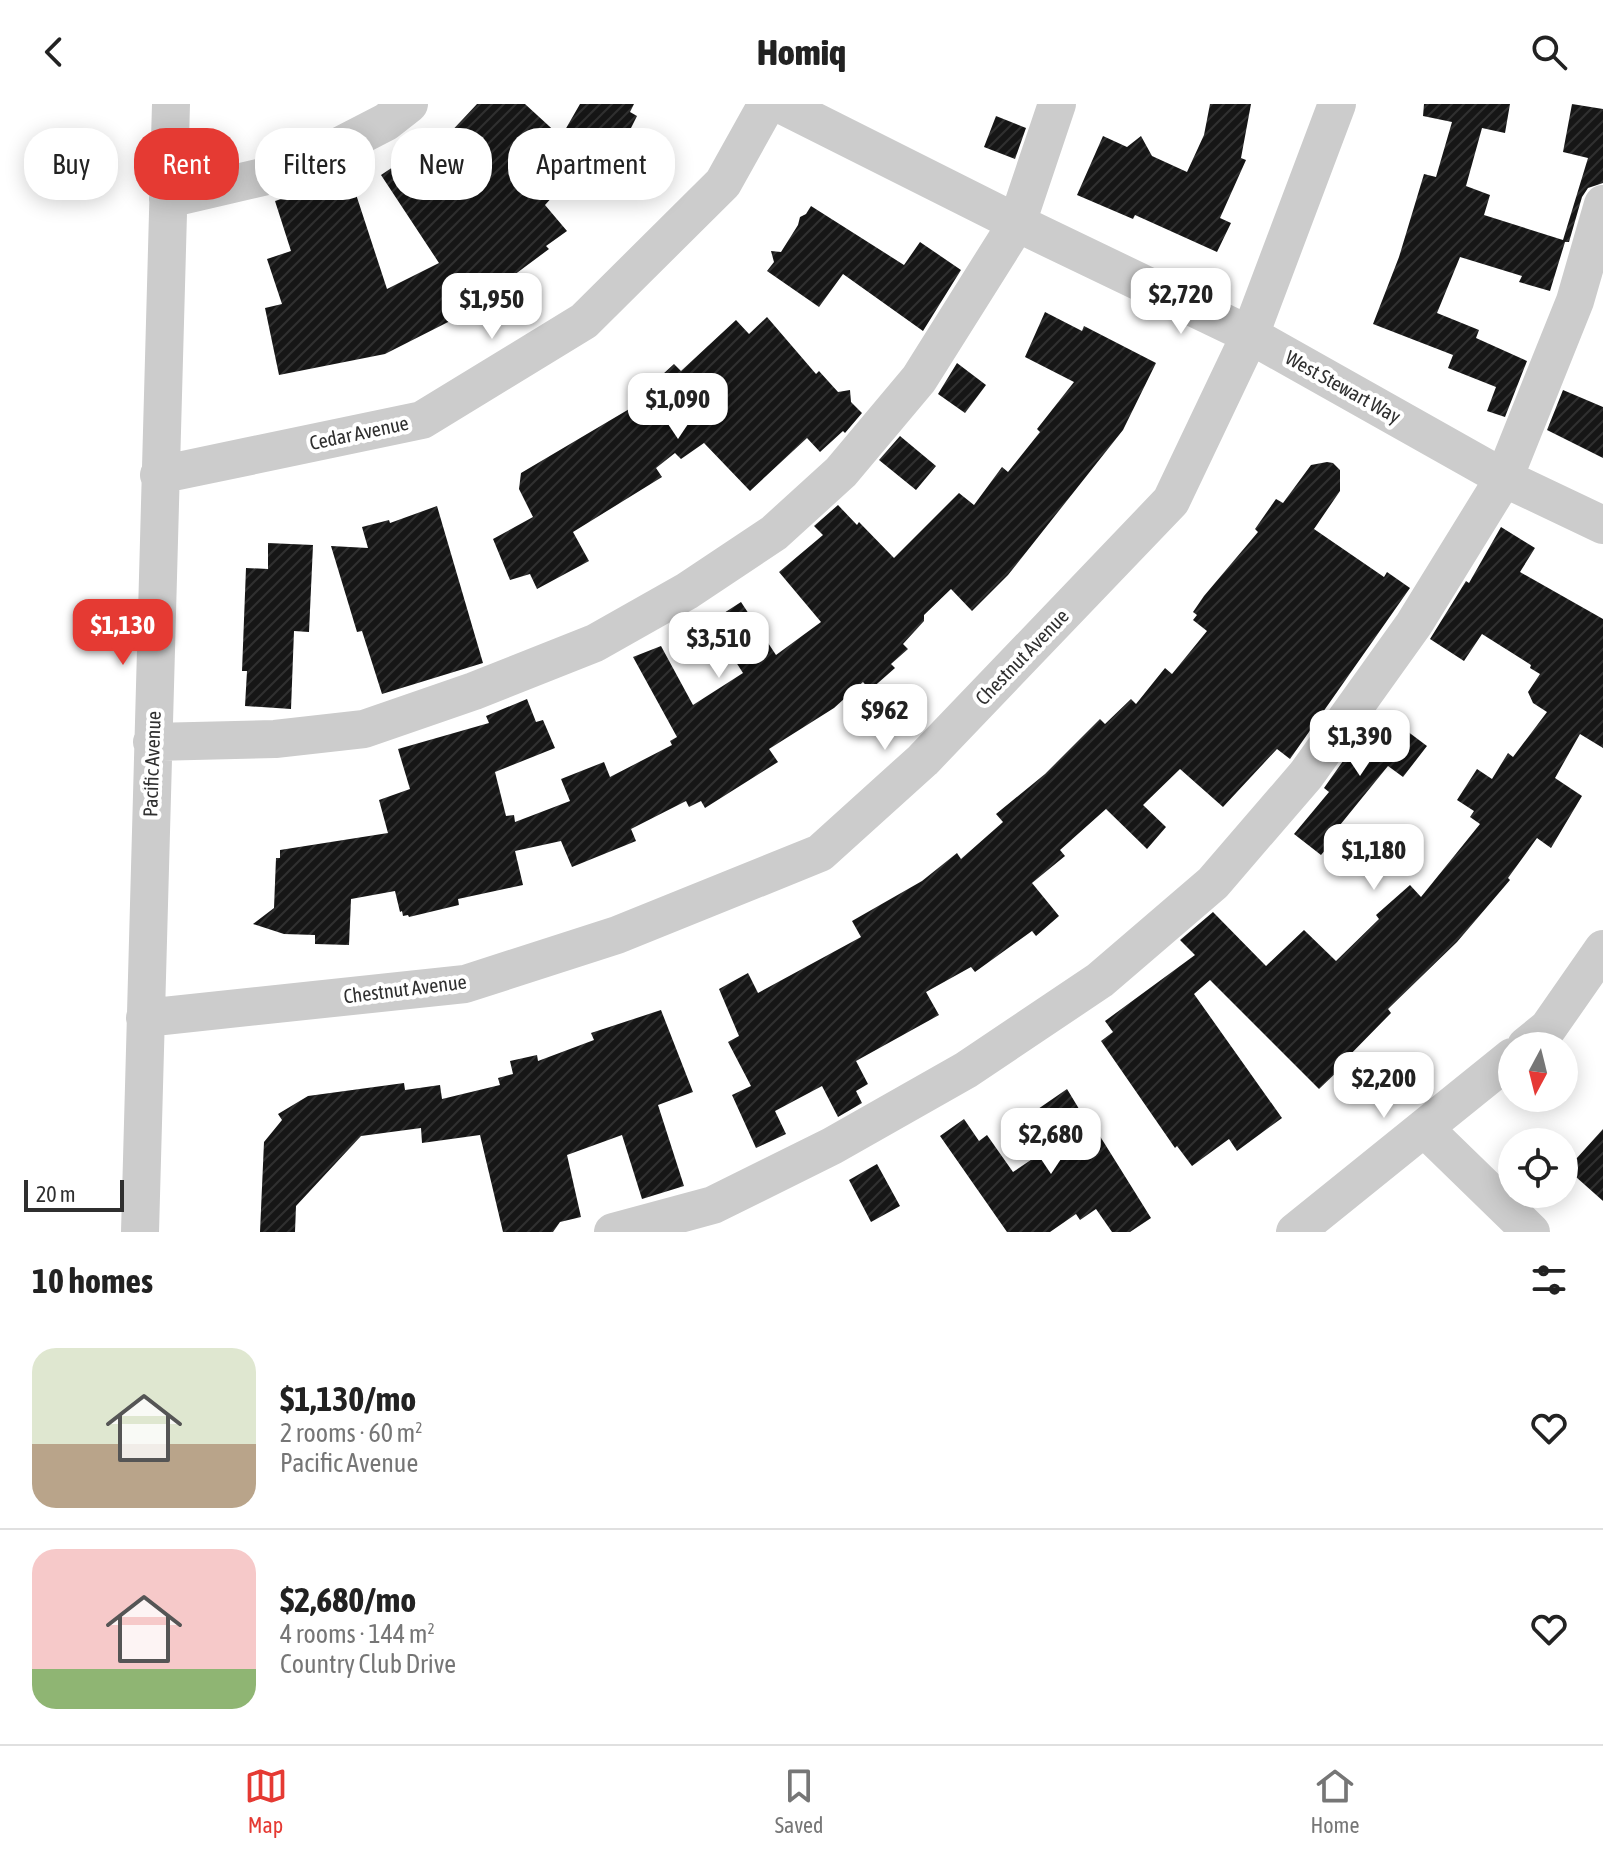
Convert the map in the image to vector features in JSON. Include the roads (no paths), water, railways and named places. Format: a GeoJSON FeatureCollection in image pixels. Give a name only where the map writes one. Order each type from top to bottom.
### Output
{"type":"FeatureCollection","features":[{"type":"Feature","properties":{"kind":"street","name":"Pacific Avenue"},"geometry":{"type":"LineString","coordinates":[[170,128],[171,104]]}},
{"type":"Feature","properties":{"kind":"street"},"geometry":{"type":"LineString","coordinates":[[239,183],[293,170],[386,122],[409,104]]}},
{"type":"Feature","properties":{"kind":"street","name":"Cedar Avenue"},"geometry":{"type":"LineString","coordinates":[[159,475],[422,420],[584,321],[723,183],[767,104]]}},
{"type":"Feature","properties":{"kind":"street","name":"West Stewart Way"},"geometry":{"type":"LineString","coordinates":[[780,104],[1250,335],[1504,478],[1603,525]]}},
{"type":"Feature","properties":{"kind":"street"},"geometry":{"type":"LineString","coordinates":[[152,742],[275,739],[364,729],[474,691],[595,643],[687,591],[774,533],[841,472],[919,379],[1017,223],[1057,104]]}},
{"type":"Feature","properties":{"kind":"street","name":"Chestnut Avenue"},"geometry":{"type":"LineString","coordinates":[[145,1018],[465,984],[617,935],[820,853],[923,760],[1171,501],[1250,335],[1337,104]]}},
{"type":"Feature","properties":{"kind":"street","name":"Pacific Avenue"},"geometry":{"type":"LineString","coordinates":[[140,1232],[168,200]]}},
{"type":"Feature","properties":{"kind":"street"},"geometry":{"type":"LineString","coordinates":[[613,1232],[713,1205],[832,1146],[966,1070],[1100,980],[1213,883],[1306,775],[1414,624],[1504,478],[1575,301],[1603,204]]}},
{"type":"Feature","properties":{"kind":"street"},"geometry":{"type":"LineString","coordinates":[[1543,1032],[1603,949]]}},
{"type":"Feature","properties":{"kind":"street"},"geometry":{"type":"LineString","coordinates":[[1295,1232],[1498,1068]]}},
{"type":"Feature","properties":{"kind":"street"},"geometry":{"type":"LineString","coordinates":[[1424,1128],[1531,1232]]}}]}
